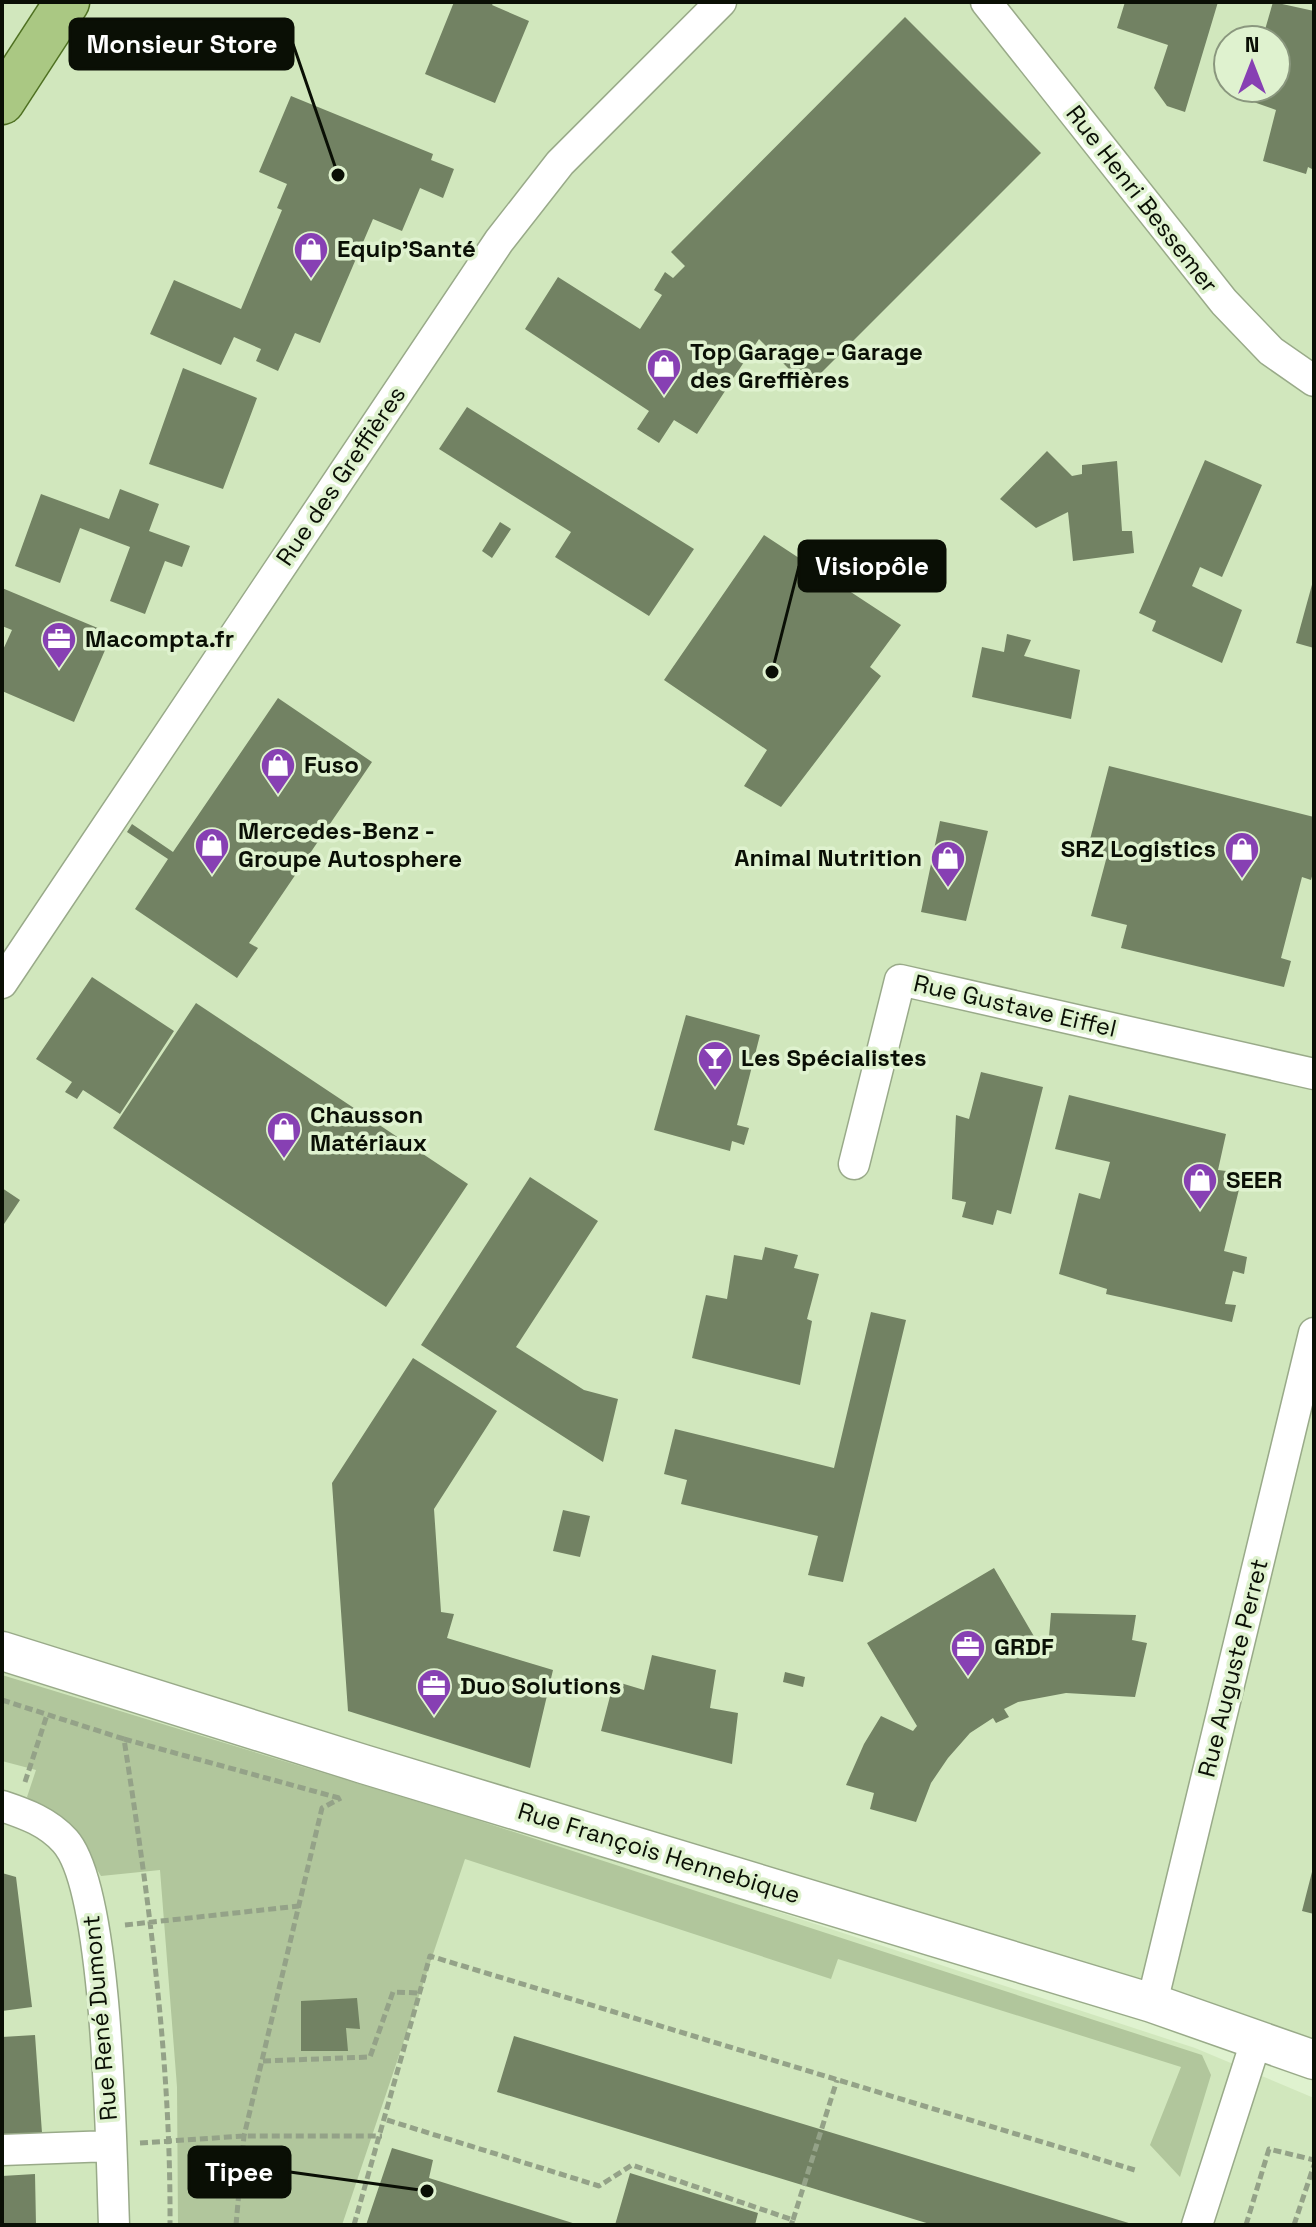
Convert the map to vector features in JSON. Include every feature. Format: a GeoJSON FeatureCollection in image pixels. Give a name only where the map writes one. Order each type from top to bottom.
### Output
{"type":"FeatureCollection","features":[{"type":"Feature","properties":{"kind":"main road"},"geometry":{"type":"LineString","coordinates":[[2,102],[67,2]]}},
{"type":"Feature","properties":{"kind":"street","name":"Rue des Greffières"},"geometry":{"type":"LineString","coordinates":[[2,983],[499,241],[560,163],[721,2]]}},
{"type":"Feature","properties":{"kind":"street","name":"Rue Henri Bessemer"},"geometry":{"type":"LineString","coordinates":[[986,2],[1224,302],[1271,351],[1314,381]]}},
{"type":"Feature","properties":{"kind":"street","name":"Rue Gustave Eiffel"},"geometry":{"type":"LineString","coordinates":[[854,1164],[900,980],[1314,1074]]}},
{"type":"Feature","properties":{"kind":"street","name":"Rue Auguste Perret"},"geometry":{"type":"LineString","coordinates":[[1152,2003],[1314,1333]]}},
{"type":"Feature","properties":{"kind":"street","name":"Rue François Hennebique"},"geometry":{"type":"LineString","coordinates":[[2,1651],[1152,2003],[1314,2060]]}},
{"type":"Feature","properties":{"kind":"street","name":"Rue René Dumont"},"geometry":{"type":"LineString","coordinates":[[9,1809],[36,1817],[67,1842],[82,1877],[96,1928],[114,2225]]}},
{"type":"Feature","properties":{"kind":"street"},"geometry":{"type":"LineString","coordinates":[[1197,2225],[1257,2038]]}},
{"type":"Feature","properties":{"kind":"street"},"geometry":{"type":"LineString","coordinates":[[2,2150],[111,2146]]}},
{"type":"Feature","properties":{"kind":"path"},"geometry":{"type":"LineString","coordinates":[[2,1700],[124,1739],[153,1922],[171,2140],[170,2225]]}},
{"type":"Feature","properties":{"kind":"path"},"geometry":{"type":"LineString","coordinates":[[9,1809],[47,1715]]}},
{"type":"Feature","properties":{"kind":"path"},"geometry":{"type":"LineString","coordinates":[[236,2225],[244,2136],[322,1808],[341,1798]]}},
{"type":"Feature","properties":{"kind":"path"},"geometry":{"type":"LineString","coordinates":[[96,1928],[299,1906]]}},
{"type":"Feature","properties":{"kind":"path"},"geometry":{"type":"LineString","coordinates":[[354,2225],[387,2120],[430,1956],[1138,2171]]}},
{"type":"Feature","properties":{"kind":"path"},"geometry":{"type":"LineString","coordinates":[[263,2061],[370,2057],[393,1992],[420,1993]]}},
{"type":"Feature","properties":{"kind":"path"},"geometry":{"type":"LineString","coordinates":[[387,2120],[599,2186],[632,2165],[792,2223],[837,2080]]}},
{"type":"Feature","properties":{"kind":"path"},"geometry":{"type":"LineString","coordinates":[[111,2146],[244,2136],[382,2136]]}},
{"type":"Feature","properties":{"kind":"path"},"geometry":{"type":"LineString","coordinates":[[1246,2225],[1269,2149],[1314,2163],[1294,2225]]}},
{"type":"Feature","properties":{"kind":"shaded area"},"geometry":{"type":"Polygon","coordinates":[[[2,2],[1314,2],[1314,2053],[2,1650],[2,2]]]}},
{"type":"Feature","properties":{"kind":"shaded area"},"geometry":{"type":"Polygon","coordinates":[[[2,1658],[1195,2048],[1314,2098],[1314,2225],[2,2225],[2,1658]]]}},
{"type":"Feature","properties":{"kind":"shaded area"},"geometry":{"type":"Polygon","coordinates":[[[2,1675],[474,1819],[1202,2055],[1211,2075],[1180,2177],[1150,2145],[1181,2067],[838,1959],[831,1979],[465,1859],[342,2225],[178,2225],[177,2087],[160,1870],[101,1876],[70,1825],[27,1797],[36,1770],[2,1761],[2,1675]]]}},
{"type":"Feature","properties":{"kind":"building"},"geometry":{"type":"Polygon","coordinates":[[[454,2],[494,2],[492,5],[529,21],[495,103],[425,74],[454,2]]]}},
{"type":"Feature","properties":{"kind":"building"},"geometry":{"type":"Polygon","coordinates":[[[1125,2],[1218,2],[1185,112],[1167,106],[1154,88],[1168,45],[1117,28],[1125,2]]]}},
{"type":"Feature","properties":{"kind":"building"},"geometry":{"type":"Polygon","coordinates":[[[1273,2],[1314,11],[1314,170],[1308,167],[1306,174],[1263,161],[1276,110],[1259,104],[1292,104],[1292,24],[1267,24],[1273,2]]]}},
{"type":"Feature","properties":{"kind":"building"},"geometry":{"type":"Polygon","coordinates":[[[905,17],[1041,153],[807,387],[759,339],[697,434],[674,420],[659,443],[637,429],[649,411],[525,329],[558,277],[640,329],[662,295],[654,290],[665,272],[673,278],[685,266],[671,252],[905,17]]]}},
{"type":"Feature","properties":{"kind":"building"},"geometry":{"type":"Polygon","coordinates":[[[291,96],[433,154],[431,160],[454,169],[443,198],[420,188],[402,231],[373,219],[320,343],[295,333],[278,371],[256,361],[261,349],[234,337],[221,365],[150,334],[174,280],[241,309],[282,210],[277,208],[287,184],[259,172],[291,96]]]}},
{"type":"Feature","properties":{"kind":"building"},"geometry":{"type":"Polygon","coordinates":[[[183,368],[257,398],[223,489],[149,464],[183,368]]]}},
{"type":"Feature","properties":{"kind":"building"},"geometry":{"type":"Polygon","coordinates":[[[467,407],[694,549],[649,616],[555,557],[571,532],[439,449],[467,407]]]}},
{"type":"Feature","properties":{"kind":"building"},"geometry":{"type":"Polygon","coordinates":[[[1047,451],[1072,476],[1082,474],[1082,465],[1117,461],[1122,531],[1132,531],[1134,553],[1073,561],[1068,512],[1036,528],[1000,499],[1047,451]]]}},
{"type":"Feature","properties":{"kind":"building"},"geometry":{"type":"Polygon","coordinates":[[[1205,460],[1262,485],[1222,577],[1200,567],[1192,586],[1242,610],[1222,663],[1152,631],[1156,621],[1139,613],[1205,460]]]}},
{"type":"Feature","properties":{"kind":"building"},"geometry":{"type":"Polygon","coordinates":[[[120,489],[159,504],[149,531],[190,546],[182,567],[165,561],[145,614],[110,601],[130,547],[80,528],[60,583],[15,566],[41,494],[109,519],[120,489]]]}},
{"type":"Feature","properties":{"kind":"building"},"geometry":{"type":"Polygon","coordinates":[[[500,522],[511,529],[492,558],[482,551],[500,522]]]}},
{"type":"Feature","properties":{"kind":"building"},"geometry":{"type":"Polygon","coordinates":[[[764,535],[901,625],[870,667],[881,676],[781,807],[744,786],[767,750],[664,680],[764,535]]]}},
{"type":"Feature","properties":{"kind":"building"},"geometry":{"type":"Polygon","coordinates":[[[1314,582],[1314,648],[1296,643],[1314,582]]]}},
{"type":"Feature","properties":{"kind":"building"},"geometry":{"type":"Polygon","coordinates":[[[2,588],[112,634],[74,722],[2,691],[2,652],[12,630],[2,626],[2,588]]]}},
{"type":"Feature","properties":{"kind":"building"},"geometry":{"type":"Polygon","coordinates":[[[1007,634],[1031,640],[1024,656],[1080,670],[1071,719],[972,697],[982,647],[1004,652],[1007,634]]]}},
{"type":"Feature","properties":{"kind":"building"},"geometry":{"type":"Polygon","coordinates":[[[278,698],[372,762],[249,943],[258,948],[237,978],[135,909],[168,859],[127,832],[132,824],[173,852],[278,698]]]}},
{"type":"Feature","properties":{"kind":"building"},"geometry":{"type":"Polygon","coordinates":[[[1109,766],[1314,817],[1314,869],[1311,880],[1302,877],[1281,958],[1291,961],[1284,987],[1121,948],[1127,925],[1091,916],[1107,856],[1087,851],[1109,766]]]}},
{"type":"Feature","properties":{"kind":"building"},"geometry":{"type":"Polygon","coordinates":[[[940,821],[988,831],[966,921],[921,912],[940,821]]]}},
{"type":"Feature","properties":{"kind":"building"},"geometry":{"type":"Polygon","coordinates":[[[92,977],[174,1031],[120,1114],[83,1090],[77,1099],[65,1092],[72,1082],[36,1059],[92,977]]]}},
{"type":"Feature","properties":{"kind":"building"},"geometry":{"type":"Polygon","coordinates":[[[196,1003],[468,1184],[386,1307],[113,1128],[196,1003]]]}},
{"type":"Feature","properties":{"kind":"building"},"geometry":{"type":"Polygon","coordinates":[[[686,1015],[760,1035],[737,1125],[749,1128],[744,1145],[732,1141],[730,1151],[654,1130],[686,1015]]]}},
{"type":"Feature","properties":{"kind":"building"},"geometry":{"type":"Polygon","coordinates":[[[981,1072],[1043,1087],[1011,1214],[997,1210],[993,1225],[962,1217],[966,1202],[952,1199],[956,1115],[969,1119],[981,1072]]]}},
{"type":"Feature","properties":{"kind":"building"},"geometry":{"type":"Polygon","coordinates":[[[1069,1095],[1226,1134],[1218,1170],[1243,1173],[1224,1251],[1247,1257],[1244,1274],[1233,1271],[1225,1304],[1236,1305],[1232,1322],[1106,1294],[1107,1289],[1059,1274],[1079,1193],[1100,1199],[1110,1162],[1055,1149],[1069,1095]]]}},
{"type":"Feature","properties":{"kind":"building"},"geometry":{"type":"Polygon","coordinates":[[[530,1177],[598,1221],[516,1347],[584,1390],[618,1399],[603,1462],[421,1345],[530,1177]]]}},
{"type":"Feature","properties":{"kind":"building"},"geometry":{"type":"Polygon","coordinates":[[[2,1188],[20,1200],[2,1227],[2,1188]]]}},
{"type":"Feature","properties":{"kind":"building"},"geometry":{"type":"Polygon","coordinates":[[[765,1247],[798,1255],[794,1268],[819,1274],[807,1319],[812,1321],[800,1385],[692,1358],[706,1295],[727,1299],[734,1255],[762,1260],[765,1247]]]}},
{"type":"Feature","properties":{"kind":"building"},"geometry":{"type":"Polygon","coordinates":[[[871,1312],[906,1320],[843,1582],[808,1575],[818,1536],[681,1504],[687,1480],[664,1474],[675,1429],[834,1468],[871,1312]]]}},
{"type":"Feature","properties":{"kind":"building"},"geometry":{"type":"Polygon","coordinates":[[[413,1358],[497,1411],[434,1509],[441,1612],[454,1614],[447,1638],[553,1670],[530,1768],[348,1711],[332,1483],[413,1358]]]}},
{"type":"Feature","properties":{"kind":"building"},"geometry":{"type":"Polygon","coordinates":[[[563,1510],[590,1516],[580,1557],[553,1551],[563,1510]]]}},
{"type":"Feature","properties":{"kind":"building"},"geometry":{"type":"Polygon","coordinates":[[[994,1568],[1042,1650],[1048,1649],[1051,1613],[1136,1615],[1132,1640],[1147,1643],[1135,1697],[1066,1693],[1018,1702],[1004,1709],[1009,1717],[996,1723],[993,1718],[970,1733],[948,1758],[931,1783],[916,1822],[870,1809],[874,1793],[846,1785],[864,1744],[881,1716],[913,1731],[917,1726],[867,1643],[994,1568]]]}},
{"type":"Feature","properties":{"kind":"building"},"geometry":{"type":"Polygon","coordinates":[[[652,1655],[716,1670],[710,1708],[738,1713],[732,1764],[601,1731],[614,1681],[644,1690],[652,1655]]]}},
{"type":"Feature","properties":{"kind":"building"},"geometry":{"type":"Polygon","coordinates":[[[785,1672],[805,1677],[803,1687],[783,1682],[785,1672]]]}},
{"type":"Feature","properties":{"kind":"building"},"geometry":{"type":"Polygon","coordinates":[[[1314,1868],[1314,1914],[1302,1911],[1314,1868]]]}},
{"type":"Feature","properties":{"kind":"building"},"geometry":{"type":"Polygon","coordinates":[[[2,1873],[16,1877],[32,2007],[2,2011],[2,1873]]]}},
{"type":"Feature","properties":{"kind":"building"},"geometry":{"type":"Polygon","coordinates":[[[357,1998],[360,2029],[346,2028],[348,2051],[301,2051],[301,2001],[357,1998]]]}},
{"type":"Feature","properties":{"kind":"building"},"geometry":{"type":"Polygon","coordinates":[[[35,2035],[42,2133],[2,2135],[2,2037],[35,2035]]]}},
{"type":"Feature","properties":{"kind":"building"},"geometry":{"type":"Polygon","coordinates":[[[514,2036],[1132,2224],[933,2225],[497,2092],[514,2036]]]}},
{"type":"Feature","properties":{"kind":"building"},"geometry":{"type":"Polygon","coordinates":[[[392,2148],[433,2160],[429,2178],[579,2225],[366,2225],[392,2148]]]}},
{"type":"Feature","properties":{"kind":"building"},"geometry":{"type":"Polygon","coordinates":[[[630,2173],[758,2213],[755,2225],[615,2225],[630,2173]]]}},
{"type":"Feature","properties":{"kind":"building"},"geometry":{"type":"Polygon","coordinates":[[[35,2174],[36,2225],[2,2225],[2,2176],[35,2174]]]}},
{"type":"Feature","properties":{"kind":"place","name":"Monsieur Store"},"geometry":{"type":"Point","coordinates":[338,175]}},
{"type":"Feature","properties":{"kind":"place","name":"Equip'Santé"},"geometry":{"type":"Point","coordinates":[311,280]}},
{"type":"Feature","properties":{"kind":"place","name":"Top Garage - Garage des Greffières"},"geometry":{"type":"Point","coordinates":[664,397]}},
{"type":"Feature","properties":{"kind":"place","name":"Macompta.fr"},"geometry":{"type":"Point","coordinates":[59,670]}},
{"type":"Feature","properties":{"kind":"place","name":"Visiopôle"},"geometry":{"type":"Point","coordinates":[772,672]}},
{"type":"Feature","properties":{"kind":"place","name":"Fuso"},"geometry":{"type":"Point","coordinates":[278,796]}},
{"type":"Feature","properties":{"kind":"place","name":"Mercedes-Benz - Groupe Autosphere"},"geometry":{"type":"Point","coordinates":[212,876]}},
{"type":"Feature","properties":{"kind":"place","name":"SRZ Logistics"},"geometry":{"type":"Point","coordinates":[1242,880]}},
{"type":"Feature","properties":{"kind":"place","name":"Animal Nutrition"},"geometry":{"type":"Point","coordinates":[948,889]}},
{"type":"Feature","properties":{"kind":"place","name":"Les Spécialistes"},"geometry":{"type":"Point","coordinates":[715,1089]}},
{"type":"Feature","properties":{"kind":"place","name":"Chausson Matériaux"},"geometry":{"type":"Point","coordinates":[284,1160]}},
{"type":"Feature","properties":{"kind":"place","name":"SEER"},"geometry":{"type":"Point","coordinates":[1200,1211]}},
{"type":"Feature","properties":{"kind":"place","name":"GRDF"},"geometry":{"type":"Point","coordinates":[968,1678]}},
{"type":"Feature","properties":{"kind":"place","name":"Duo Solutions"},"geometry":{"type":"Point","coordinates":[434,1717]}},
{"type":"Feature","properties":{"kind":"place","name":"Tipee"},"geometry":{"type":"Point","coordinates":[427,2191]}}]}
